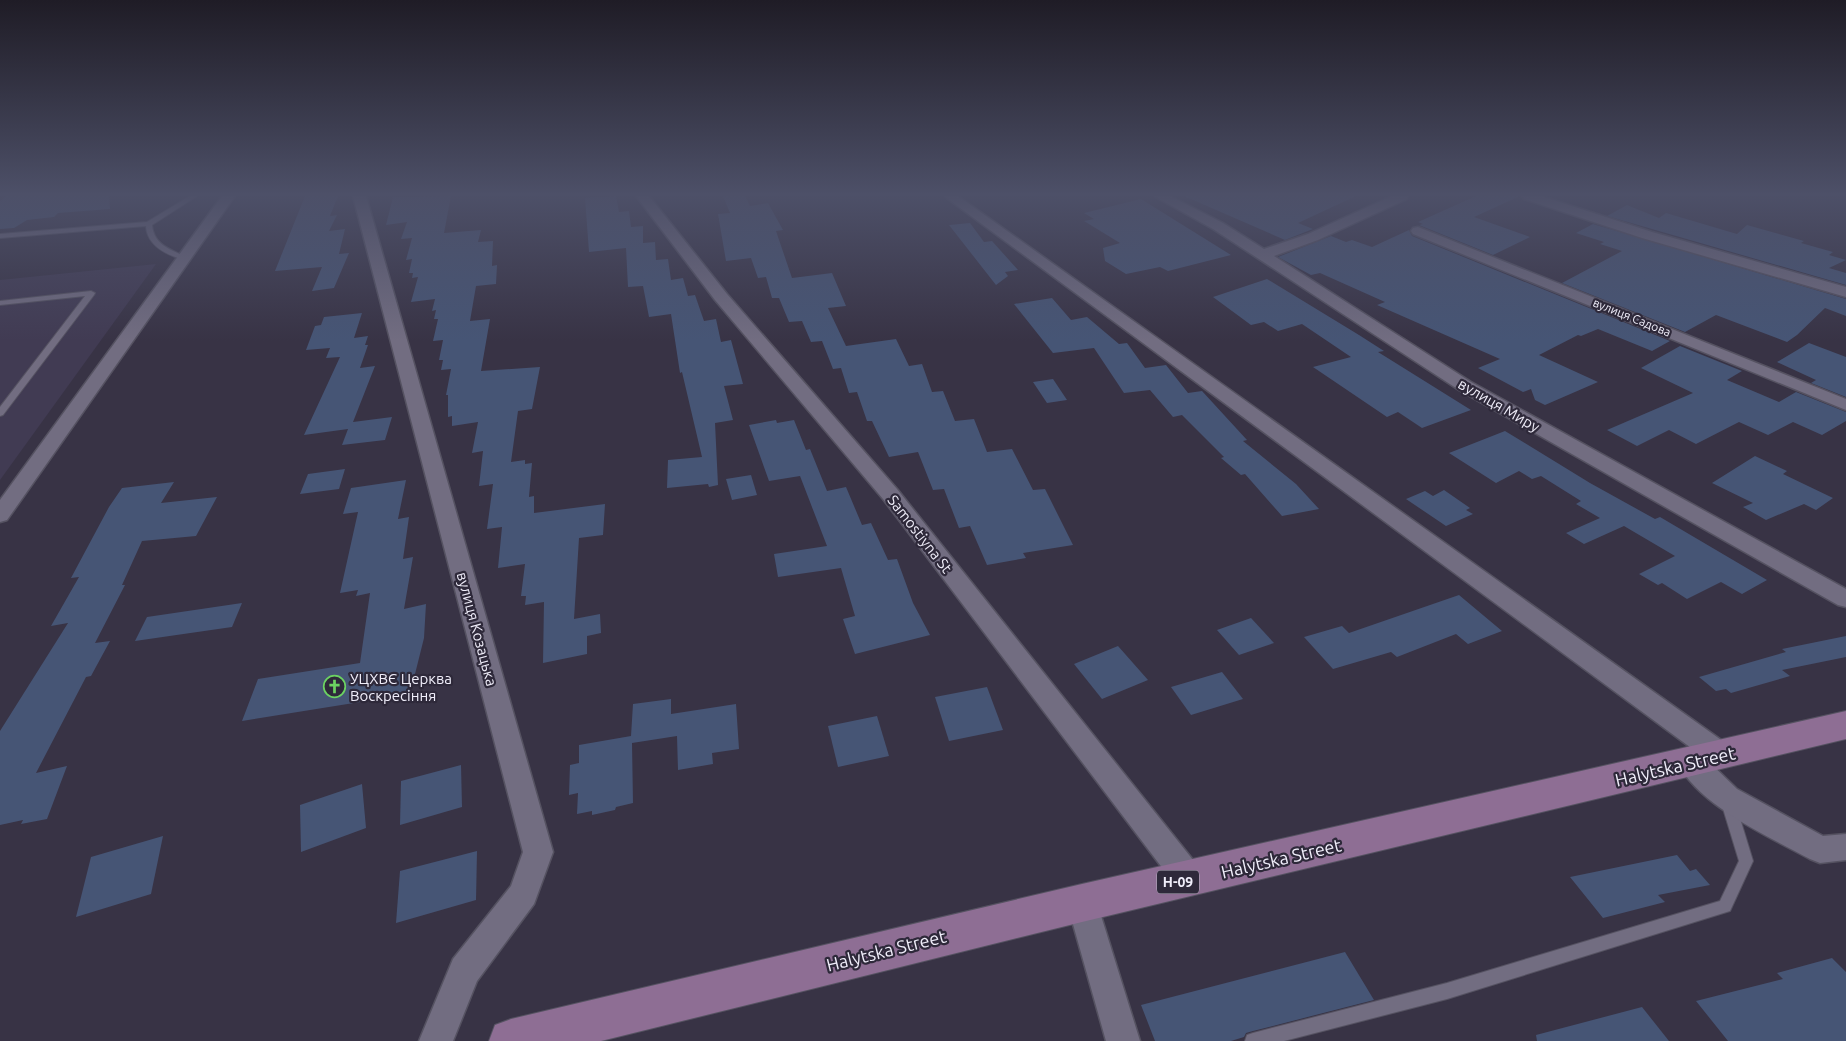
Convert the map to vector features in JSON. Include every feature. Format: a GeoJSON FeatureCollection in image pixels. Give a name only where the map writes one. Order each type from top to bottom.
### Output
{"type":"FeatureCollection","features":[{"type":"Feature","properties":{"kind":"main road","name":"Halytska Street"},"geometry":{"type":"LineString","coordinates":[[511,1041],[1082,903],[1190,880],[1846,725]]}},
{"type":"Feature","properties":{"kind":"street"},"geometry":{"type":"LineString","coordinates":[[0,515],[194,245]]}},
{"type":"Feature","properties":{"kind":"street","name":"вулиця Козацька"},"geometry":{"type":"LineString","coordinates":[[372,245],[538,852],[523,894],[465,970],[436,1041]]}},
{"type":"Feature","properties":{"kind":"street","name":"Samostiyna St"},"geometry":{"type":"LineString","coordinates":[[680,245],[721,297],[890,494],[1190,880]]}},
{"type":"Feature","properties":{"kind":"street"},"geometry":{"type":"LineString","coordinates":[[1015,245],[1706,759],[1726,798],[1820,850],[1846,847]]}},
{"type":"Feature","properties":{"kind":"street","name":"вулиця Миру"},"geometry":{"type":"LineString","coordinates":[[1246,245],[1465,386],[1846,599]]}},
{"type":"Feature","properties":{"kind":"street"},"geometry":{"type":"LineString","coordinates":[[1262,255],[1292,245]]}},
{"type":"Feature","properties":{"kind":"street","name":"вулиця Садова"},"geometry":{"type":"LineString","coordinates":[[1451,245],[1846,405]]}},
{"type":"Feature","properties":{"kind":"street"},"geometry":{"type":"LineString","coordinates":[[1689,245],[1846,292]]}},
{"type":"Feature","properties":{"kind":"street"},"geometry":{"type":"LineString","coordinates":[[1082,903],[1123,1041]]}},
{"type":"Feature","properties":{"kind":"lane"},"geometry":{"type":"LineString","coordinates":[[156,245],[184,258]]}},
{"type":"Feature","properties":{"kind":"lane"},"geometry":{"type":"LineString","coordinates":[[0,303],[91,293],[0,413]]}},
{"type":"Feature","properties":{"kind":"lane"},"geometry":{"type":"LineString","coordinates":[[1253,1041],[1447,991],[1725,906],[1746,861],[1726,798]]}},
{"type":"Feature","properties":{"kind":"shaded area"},"geometry":{"type":"Polygon","coordinates":[[[156,264],[0,480],[0,280],[156,264]]]}},
{"type":"Feature","properties":{"kind":"building"},"geometry":{"type":"Polygon","coordinates":[[[286,245],[341,245],[339,254],[349,253],[334,288],[312,291],[322,267],[275,271],[286,245]]]}},
{"type":"Feature","properties":{"kind":"building"},"geometry":{"type":"Polygon","coordinates":[[[410,245],[493,245],[492,266],[497,265],[496,284],[476,286],[470,321],[490,319],[481,371],[540,367],[532,409],[518,411],[511,462],[525,460],[525,464],[532,463],[529,497],[534,496],[534,513],[605,504],[603,535],[579,538],[574,619],[600,614],[601,633],[587,636],[587,654],[543,663],[544,602],[525,605],[526,596],[521,596],[525,564],[498,568],[502,527],[487,529],[493,484],[479,486],[483,451],[472,453],[478,422],[452,426],[452,416],[448,417],[448,395],[446,395],[451,369],[441,370],[443,360],[439,360],[443,340],[433,341],[438,319],[434,319],[436,310],[432,311],[435,299],[411,302],[418,277],[412,278],[413,273],[409,273],[412,259],[406,260],[410,245]]]}},
{"type":"Feature","properties":{"kind":"building"},"geometry":{"type":"Polygon","coordinates":[[[588,245],[655,245],[656,260],[668,259],[671,280],[683,278],[688,296],[695,295],[704,321],[716,319],[721,342],[731,340],[743,384],[724,386],[733,420],[715,423],[718,485],[709,487],[708,484],[667,488],[668,460],[702,457],[682,372],[680,373],[671,314],[649,317],[643,286],[628,287],[626,248],[589,252],[588,245]]]}},
{"type":"Feature","properties":{"kind":"building"},"geometry":{"type":"Polygon","coordinates":[[[723,245],[781,245],[792,278],[832,273],[846,306],[828,308],[846,346],[896,339],[909,366],[922,364],[932,392],[943,391],[955,421],[974,419],[987,452],[1012,449],[1033,490],[1045,489],[1073,545],[1023,553],[1026,558],[987,565],[970,526],[959,528],[944,489],[933,490],[918,452],[889,457],[872,421],[867,421],[857,392],[849,393],[841,368],[833,369],[822,341],[811,342],[802,321],[789,322],[779,298],[772,298],[766,277],[758,278],[751,258],[726,261],[723,245]]]}},
{"type":"Feature","properties":{"kind":"building"},"geometry":{"type":"Polygon","coordinates":[[[964,245],[995,245],[1018,270],[1005,272],[1008,276],[996,285],[964,245]]]}},
{"type":"Feature","properties":{"kind":"building"},"geometry":{"type":"Polygon","coordinates":[[[1115,245],[1214,245],[1231,255],[1168,271],[1160,267],[1126,274],[1105,261],[1103,248],[1115,245]]]}},
{"type":"Feature","properties":{"kind":"building"},"geometry":{"type":"Polygon","coordinates":[[[1309,245],[1365,245],[1372,247],[1377,245],[1433,245],[1670,341],[1652,351],[1598,329],[1581,336],[1578,335],[1539,355],[1598,382],[1545,405],[1535,400],[1531,389],[1523,392],[1478,368],[1500,359],[1377,305],[1385,302],[1320,273],[1311,275],[1278,257],[1309,245]]]}},
{"type":"Feature","properties":{"kind":"building"},"geometry":{"type":"Polygon","coordinates":[[[1467,245],[1514,245],[1493,255],[1467,245]]]}},
{"type":"Feature","properties":{"kind":"building"},"geometry":{"type":"Polygon","coordinates":[[[1602,245],[1662,245],[1846,299],[1846,316],[1825,308],[1787,342],[1716,315],[1685,332],[1562,283],[1622,251],[1602,245]]]}},
{"type":"Feature","properties":{"kind":"building"},"geometry":{"type":"Polygon","coordinates":[[[1706,245],[1807,245],[1833,252],[1829,255],[1846,260],[1829,268],[1846,273],[1846,285],[1706,245]]]}},
{"type":"Feature","properties":{"kind":"building"},"geometry":{"type":"Polygon","coordinates":[[[1267,279],[1384,351],[1378,352],[1471,410],[1422,428],[1398,412],[1387,417],[1313,367],[1351,357],[1302,324],[1278,331],[1264,322],[1251,325],[1213,297],[1267,279]]]}},
{"type":"Feature","properties":{"kind":"building"},"geometry":{"type":"Polygon","coordinates":[[[1052,298],[1071,320],[1087,317],[1119,344],[1127,343],[1145,368],[1166,365],[1188,393],[1202,391],[1247,440],[1243,441],[1296,484],[1319,509],[1282,516],[1245,474],[1241,475],[1221,458],[1224,457],[1182,415],[1173,417],[1150,390],[1124,393],[1094,348],[1053,353],[1014,304],[1052,298]]]}},
{"type":"Feature","properties":{"kind":"building"},"geometry":{"type":"Polygon","coordinates":[[[362,313],[354,338],[368,336],[365,345],[368,345],[360,368],[375,366],[353,422],[392,417],[385,440],[342,445],[348,429],[304,435],[340,357],[326,358],[330,348],[306,350],[315,326],[321,325],[324,317],[362,313]]]}},
{"type":"Feature","properties":{"kind":"building"},"geometry":{"type":"Polygon","coordinates":[[[1809,343],[1846,357],[1846,397],[1811,383],[1816,380],[1777,362],[1809,343]]]}},
{"type":"Feature","properties":{"kind":"building"},"geometry":{"type":"Polygon","coordinates":[[[1680,346],[1742,371],[1727,380],[1779,402],[1796,392],[1846,412],[1846,421],[1822,435],[1793,422],[1768,435],[1739,422],[1696,444],[1669,430],[1637,446],[1607,430],[1693,393],[1641,368],[1680,346]]]}},
{"type":"Feature","properties":{"kind":"building"},"geometry":{"type":"Polygon","coordinates":[[[1053,379],[1067,400],[1047,403],[1033,382],[1053,379]]]}},
{"type":"Feature","properties":{"kind":"building"},"geometry":{"type":"Polygon","coordinates":[[[776,420],[777,423],[794,420],[806,450],[810,449],[827,491],[846,487],[862,525],[871,523],[888,560],[897,559],[913,603],[930,635],[855,654],[843,619],[855,616],[841,568],[778,577],[774,554],[827,546],[800,476],[769,481],[749,425],[776,420]]]}},
{"type":"Feature","properties":{"kind":"building"},"geometry":{"type":"Polygon","coordinates":[[[1505,431],[1590,483],[1655,519],[1660,517],[1767,580],[1742,594],[1721,582],[1687,599],[1662,583],[1658,585],[1639,574],[1675,556],[1624,526],[1584,544],[1566,533],[1600,518],[1576,504],[1581,501],[1541,476],[1532,479],[1519,471],[1496,483],[1449,453],[1505,431]]]}},
{"type":"Feature","properties":{"kind":"building"},"geometry":{"type":"Polygon","coordinates":[[[1755,456],[1787,471],[1783,474],[1833,498],[1816,510],[1804,504],[1766,520],[1743,507],[1753,503],[1712,483],[1755,456]]]}},
{"type":"Feature","properties":{"kind":"building"},"geometry":{"type":"Polygon","coordinates":[[[345,469],[339,489],[300,494],[308,474],[345,469]]]}},
{"type":"Feature","properties":{"kind":"building"},"geometry":{"type":"Polygon","coordinates":[[[751,475],[757,495],[732,500],[726,479],[751,475]]]}},
{"type":"Feature","properties":{"kind":"building"},"geometry":{"type":"Polygon","coordinates":[[[406,480],[398,519],[409,517],[403,559],[413,557],[404,609],[426,604],[424,638],[410,694],[242,721],[258,679],[360,663],[370,593],[356,596],[358,590],[340,593],[358,512],[343,514],[351,488],[406,480]]]}},
{"type":"Feature","properties":{"kind":"building"},"geometry":{"type":"Polygon","coordinates":[[[174,482],[161,503],[217,497],[196,536],[142,541],[122,585],[125,585],[95,643],[110,641],[91,676],[86,677],[36,773],[67,766],[47,819],[21,824],[23,820],[0,825],[0,731],[68,623],[51,626],[79,577],[71,578],[109,507],[122,488],[174,482]]]}},
{"type":"Feature","properties":{"kind":"building"},"geometry":{"type":"Polygon","coordinates":[[[1444,490],[1470,508],[1466,510],[1473,514],[1446,526],[1406,499],[1425,491],[1433,496],[1444,490]]]}},
{"type":"Feature","properties":{"kind":"building"},"geometry":{"type":"Polygon","coordinates":[[[1459,595],[1502,631],[1468,644],[1456,634],[1397,657],[1391,652],[1333,669],[1304,637],[1342,626],[1349,633],[1459,595]]]}},
{"type":"Feature","properties":{"kind":"building"},"geometry":{"type":"Polygon","coordinates":[[[242,603],[232,627],[135,641],[147,617],[242,603]]]}},
{"type":"Feature","properties":{"kind":"building"},"geometry":{"type":"Polygon","coordinates":[[[1251,618],[1274,643],[1239,655],[1217,630],[1251,618]]]}},
{"type":"Feature","properties":{"kind":"building"},"geometry":{"type":"Polygon","coordinates":[[[1846,636],[1846,657],[1782,670],[1790,676],[1731,693],[1726,689],[1716,691],[1699,677],[1786,652],[1782,649],[1846,636]]]}},
{"type":"Feature","properties":{"kind":"building"},"geometry":{"type":"Polygon","coordinates":[[[1118,646],[1148,680],[1102,699],[1074,664],[1118,646]]]}},
{"type":"Feature","properties":{"kind":"building"},"geometry":{"type":"Polygon","coordinates":[[[1222,672],[1243,699],[1191,715],[1171,687],[1222,672]]]}},
{"type":"Feature","properties":{"kind":"building"},"geometry":{"type":"Polygon","coordinates":[[[987,687],[1003,730],[949,741],[935,697],[987,687]]]}},
{"type":"Feature","properties":{"kind":"building"},"geometry":{"type":"Polygon","coordinates":[[[671,699],[671,714],[736,704],[739,749],[712,753],[713,764],[678,770],[677,736],[632,743],[633,803],[616,807],[615,810],[592,815],[592,811],[577,814],[578,793],[569,795],[570,765],[579,763],[579,745],[631,736],[633,704],[671,699]]]}},
{"type":"Feature","properties":{"kind":"building"},"geometry":{"type":"Polygon","coordinates":[[[877,716],[889,756],[838,767],[828,726],[877,716]]]}},
{"type":"Feature","properties":{"kind":"building"},"geometry":{"type":"Polygon","coordinates":[[[461,765],[462,807],[400,825],[401,781],[461,765]]]}},
{"type":"Feature","properties":{"kind":"building"},"geometry":{"type":"Polygon","coordinates":[[[362,784],[366,828],[301,852],[300,805],[362,784]]]}},
{"type":"Feature","properties":{"kind":"building"},"geometry":{"type":"Polygon","coordinates":[[[163,836],[151,894],[76,917],[91,857],[163,836]]]}},
{"type":"Feature","properties":{"kind":"building"},"geometry":{"type":"Polygon","coordinates":[[[477,851],[476,900],[396,923],[400,871],[477,851]]]}},
{"type":"Feature","properties":{"kind":"building"},"geometry":{"type":"Polygon","coordinates":[[[1677,855],[1690,871],[1696,869],[1710,885],[1658,895],[1665,902],[1603,918],[1570,877],[1677,855]]]}},
{"type":"Feature","properties":{"kind":"building"},"geometry":{"type":"Polygon","coordinates":[[[1345,952],[1374,1000],[1246,1033],[1244,1037],[1231,1041],[1155,1041],[1141,1005],[1345,952]]]}},
{"type":"Feature","properties":{"kind":"building"},"geometry":{"type":"Polygon","coordinates":[[[1832,958],[1846,972],[1846,1041],[1728,1041],[1696,1001],[1783,979],[1777,973],[1832,958]]]}},
{"type":"Feature","properties":{"kind":"building"},"geometry":{"type":"Polygon","coordinates":[[[1642,1007],[1669,1041],[1537,1041],[1536,1035],[1642,1007]]]}},
{"type":"Feature","properties":{"kind":"place","name":"УЦХВЄ Церква Воскресіння"},"geometry":{"type":"Point","coordinates":[334,687]}}]}
